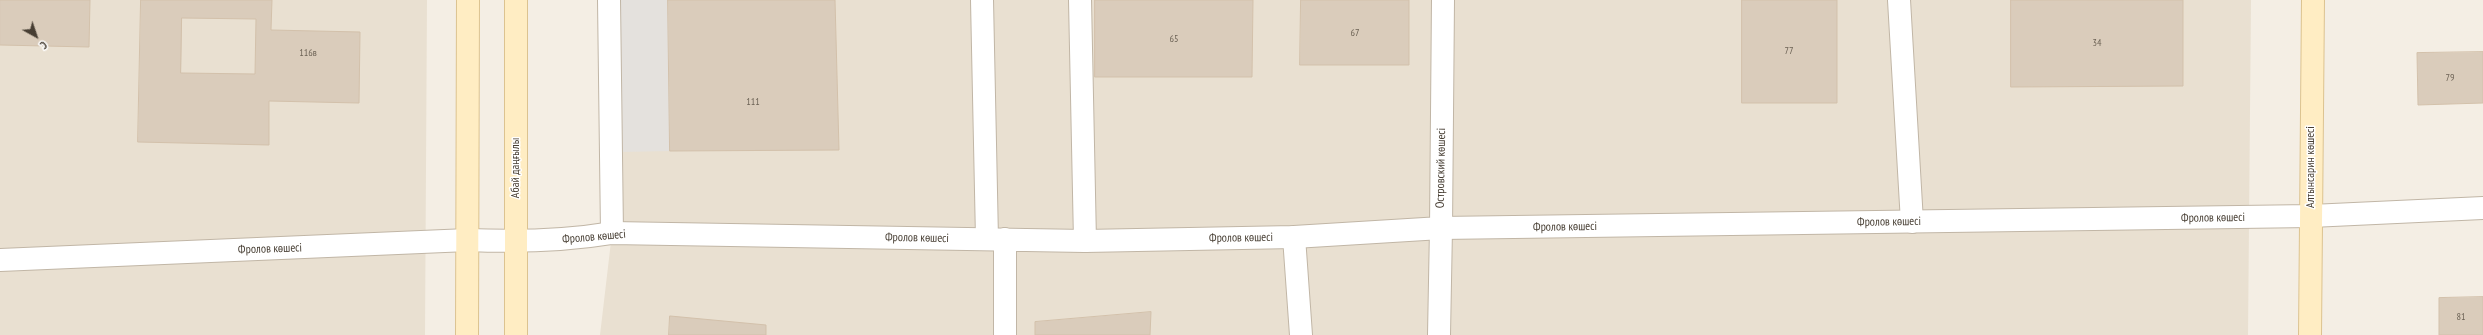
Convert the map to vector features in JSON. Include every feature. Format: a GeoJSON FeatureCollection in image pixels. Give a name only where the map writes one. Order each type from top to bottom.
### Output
{"type":"FeatureCollection","features":[{"type":"Feature","properties":{"kind":"main road"},"geometry":{"type":"LineString","coordinates":[[467,335],[468,0]]}},
{"type":"Feature","properties":{"kind":"main road","name":"Абай даңғылы"},"geometry":{"type":"LineString","coordinates":[[516,0],[516,335]]}},
{"type":"Feature","properties":{"kind":"main road","name":"Алтынсарин көшесі"},"geometry":{"type":"LineString","coordinates":[[2310,335],[2313,0]]}},
{"type":"Feature","properties":{"kind":"street"},"geometry":{"type":"LineString","coordinates":[[610,0],[612,233]]}},
{"type":"Feature","properties":{"kind":"street"},"geometry":{"type":"LineString","coordinates":[[982,0],[996,239],[1005,335]]}},
{"type":"Feature","properties":{"kind":"street"},"geometry":{"type":"LineString","coordinates":[[1080,0],[1086,241]]}},
{"type":"Feature","properties":{"kind":"street","name":"Островский көшесі"},"geometry":{"type":"LineString","coordinates":[[1439,335],[1443,0]]}},
{"type":"Feature","properties":{"kind":"street"},"geometry":{"type":"LineString","coordinates":[[1899,0],[1912,222]]}},
{"type":"Feature","properties":{"kind":"street","name":"Фролов көшесі"},"geometry":{"type":"LineString","coordinates":[[0,260],[468,240],[516,242],[578,238],[612,233],[1086,241],[1294,237],[1441,228],[2311,216],[2483,208]]}},
{"type":"Feature","properties":{"kind":"street"},"geometry":{"type":"LineString","coordinates":[[1294,237],[1301,335]]}},
{"type":"Feature","properties":{"kind":"shaded area"},"geometry":{"type":"Polygon","coordinates":[[[0,0],[427,0],[425,335],[0,335],[0,0]]]}},
{"type":"Feature","properties":{"kind":"shaded area"},"geometry":{"type":"Polygon","coordinates":[[[609,0],[2251,0],[2248,335],[600,335],[612,233],[609,0]]]}},
{"type":"Feature","properties":{"kind":"shaded area"},"geometry":{"type":"Polygon","coordinates":[[[618,0],[668,0],[670,151],[621,152],[618,0]]]}},
{"type":"Feature","properties":{"kind":"building"},"geometry":{"type":"Polygon","coordinates":[[[0,0],[90,0],[89,47],[0,45],[0,0]]]}},
{"type":"Feature","properties":{"kind":"building"},"geometry":{"type":"Polygon","coordinates":[[[141,0],[272,0],[271,30],[360,32],[359,103],[269,101],[269,145],[138,142],[141,0]],[[182,18],[181,73],[255,74],[256,19],[182,18]]]}},
{"type":"Feature","properties":{"kind":"building"},"geometry":{"type":"Polygon","coordinates":[[[668,0],[835,0],[839,150],[670,151],[668,0]]]}},
{"type":"Feature","properties":{"kind":"building"},"geometry":{"type":"Polygon","coordinates":[[[1095,0],[1253,0],[1252,77],[1095,77],[1095,0]]]}},
{"type":"Feature","properties":{"kind":"building"},"geometry":{"type":"Polygon","coordinates":[[[1301,0],[1409,0],[1409,65],[1300,65],[1301,0]]]}},
{"type":"Feature","properties":{"kind":"building"},"geometry":{"type":"Polygon","coordinates":[[[1742,0],[1837,0],[1837,103],[1742,103],[1742,0]]]}},
{"type":"Feature","properties":{"kind":"building"},"geometry":{"type":"Polygon","coordinates":[[[2011,0],[2183,0],[2183,86],[2011,87],[2011,0]]]}},
{"type":"Feature","properties":{"kind":"building"},"geometry":{"type":"Polygon","coordinates":[[[2483,52],[2483,103],[2418,105],[2417,53],[2483,52]]]}},
{"type":"Feature","properties":{"kind":"building"},"geometry":{"type":"Polygon","coordinates":[[[2483,297],[2483,335],[2439,335],[2439,298],[2483,297]]]}},
{"type":"Feature","properties":{"kind":"building"},"geometry":{"type":"Polygon","coordinates":[[[1151,312],[1150,335],[1035,335],[1035,322],[1151,312]]]}},
{"type":"Feature","properties":{"kind":"building"},"geometry":{"type":"Polygon","coordinates":[[[670,316],[766,325],[766,335],[669,335],[670,316]]]}}]}
